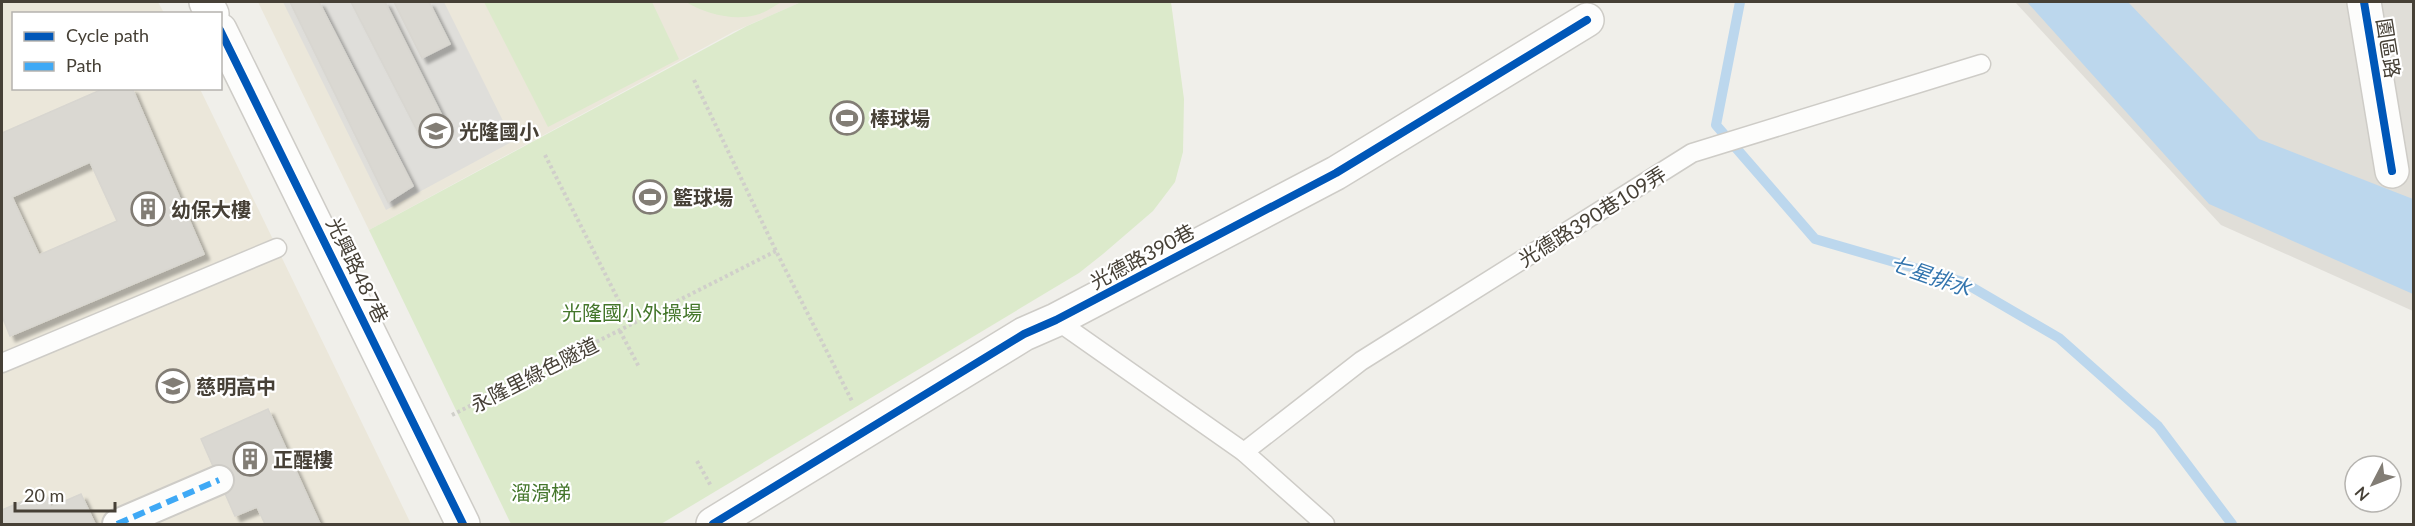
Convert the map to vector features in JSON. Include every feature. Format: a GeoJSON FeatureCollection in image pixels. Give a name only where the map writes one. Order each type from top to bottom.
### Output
{"type":"FeatureCollection","features":[{"type":"Feature","properties":{"kind":"street","name":"園區路"},"geometry":{"type":"LineString","coordinates":[[2364,2],[2392,171]]}},
{"type":"Feature","properties":{"kind":"street","name":"光德路390巷"},"geometry":{"type":"LineString","coordinates":[[713,509],[1024,334],[1056,320],[1336,173],[1587,20]]}},
{"type":"Feature","properties":{"kind":"street","name":"光興路487巷"},"geometry":{"type":"LineString","coordinates":[[222,34],[463,525]]}},
{"type":"Feature","properties":{"kind":"street"},"geometry":{"type":"LineString","coordinates":[[117,525],[219,480]]}},
{"type":"Feature","properties":{"kind":"lane","name":"光德路390巷109弄"},"geometry":{"type":"LineString","coordinates":[[1244,452],[1360,362],[1692,153],[1981,64]]}},
{"type":"Feature","properties":{"kind":"lane"},"geometry":{"type":"LineString","coordinates":[[2,363],[277,248]]}},
{"type":"Feature","properties":{"kind":"lane"},"geometry":{"type":"LineString","coordinates":[[1056,320],[1244,452],[1325,525]]}},
{"type":"Feature","properties":{"kind":"path"},"geometry":{"type":"LineString","coordinates":[[694,80],[776,251],[854,405]]}},
{"type":"Feature","properties":{"kind":"path"},"geometry":{"type":"LineString","coordinates":[[544,155],[631,325]]}},
{"type":"Feature","properties":{"kind":"path"},"geometry":{"type":"LineString","coordinates":[[620,331],[639,367]]}},
{"type":"Feature","properties":{"kind":"path"},"geometry":{"type":"LineString","coordinates":[[698,461],[713,509]]}},
{"type":"Feature","properties":{"kind":"shaded area","name":"慈明高中"},"geometry":{"type":"Polygon","coordinates":[[[2,2],[158,2],[163,12],[12,12],[12,90],[200,90],[411,524],[2,524],[2,2]]]}},
{"type":"Feature","properties":{"kind":"shaded area","name":"光隆國小"},"geometry":{"type":"Polygon","coordinates":[[[258,2],[801,2],[733,32],[369,230],[258,2]]]}},
{"type":"Feature","properties":{"kind":"shaded area"},"geometry":{"type":"Polygon","coordinates":[[[283,2],[444,2],[513,141],[386,210],[283,2]]]}},
{"type":"Feature","properties":{"kind":"shaded area"},"geometry":{"type":"Polygon","coordinates":[[[2015,2],[2413,2],[2413,311],[2221,225],[2015,2]]]}},
{"type":"Feature","properties":{"kind":"green space"},"geometry":{"type":"Polygon","coordinates":[[[484,2],[652,2],[679,59],[548,127],[484,2]]]}},
{"type":"Feature","properties":{"kind":"green space"},"geometry":{"type":"Polygon","coordinates":[[[686,2],[782,2],[759,14],[729,17],[702,10],[686,2]]]}},
{"type":"Feature","properties":{"kind":"green space","name":"光隆國小外操場"},"geometry":{"type":"Polygon","coordinates":[[[801,2],[1171,2],[1184,99],[1183,152],[1175,182],[1153,211],[1079,273],[661,524],[511,524],[369,230],[747,26],[801,2]]]}},
{"type":"Feature","properties":{"kind":"water"},"geometry":{"type":"Polygon","coordinates":[[[2027,2],[2128,2],[2259,139],[2413,199],[2413,294],[2209,204],[2027,2]]]}},
{"type":"Feature","properties":{"kind":"building"},"geometry":{"type":"Polygon","coordinates":[[[290,2],[319,2],[413,186],[388,202],[290,2]]]}},
{"type":"Feature","properties":{"kind":"building"},"geometry":{"type":"Polygon","coordinates":[[[351,2],[385,2],[447,126],[422,140],[351,2]]]}},
{"type":"Feature","properties":{"kind":"building"},"geometry":{"type":"Polygon","coordinates":[[[394,2],[429,2],[450,44],[422,58],[394,2]]]}},
{"type":"Feature","properties":{"kind":"building","name":"幼保大樓"},"geometry":{"type":"Polygon","coordinates":[[[100,90],[133,90],[204,254],[10,336],[2,316],[2,133],[100,90]],[[90,162],[12,197],[39,255],[117,221],[90,162]]]}},
{"type":"Feature","properties":{"kind":"building","name":"正醒樓"},"geometry":{"type":"Polygon","coordinates":[[[268,409],[320,524],[265,524],[257,507],[235,516],[201,439],[268,409]]]}},
{"type":"Feature","properties":{"kind":"building"},"geometry":{"type":"Polygon","coordinates":[[[44,492],[51,507],[81,494],[95,524],[2,524],[2,510],[44,492]]]}},
{"type":"Feature","properties":{"kind":"waterway","name":"七星排水"},"geometry":{"type":"LineString","coordinates":[[1740,2],[1716,125],[1815,239],[1963,282],[2059,338],[2158,426],[2232,524]]}},
{"type":"Feature","properties":{"kind":"marked path"},"geometry":{"type":"LineString","coordinates":[[117,524],[219,480]]}},
{"type":"Feature","properties":{"kind":"cycle path"},"geometry":{"type":"LineString","coordinates":[[2364,2],[2392,171]]}},
{"type":"Feature","properties":{"kind":"cycle path"},"geometry":{"type":"LineString","coordinates":[[713,524],[1024,334],[1056,320],[1336,173],[1587,20]]}},
{"type":"Feature","properties":{"kind":"cycle path"},"geometry":{"type":"LineString","coordinates":[[222,34],[463,524]]}},
{"type":"Feature","properties":{"kind":"place","name":"棒球場"},"geometry":{"type":"Point","coordinates":[847,118]}},
{"type":"Feature","properties":{"kind":"place","name":"光隆國小"},"geometry":{"type":"Point","coordinates":[436,131]}},
{"type":"Feature","properties":{"kind":"place","name":"籃球場"},"geometry":{"type":"Point","coordinates":[650,197]}},
{"type":"Feature","properties":{"kind":"place","name":"幼保大樓"},"geometry":{"type":"Point","coordinates":[148,209]}},
{"type":"Feature","properties":{"kind":"place","name":"慈明高中"},"geometry":{"type":"Point","coordinates":[173,386]}},
{"type":"Feature","properties":{"kind":"place","name":"正醒樓"},"geometry":{"type":"Point","coordinates":[250,459]}},
{"type":"Feature","properties":{"kind":"park label","name":"溜滑梯"},"geometry":{"type":"Point","coordinates":[541,492]}}]}
